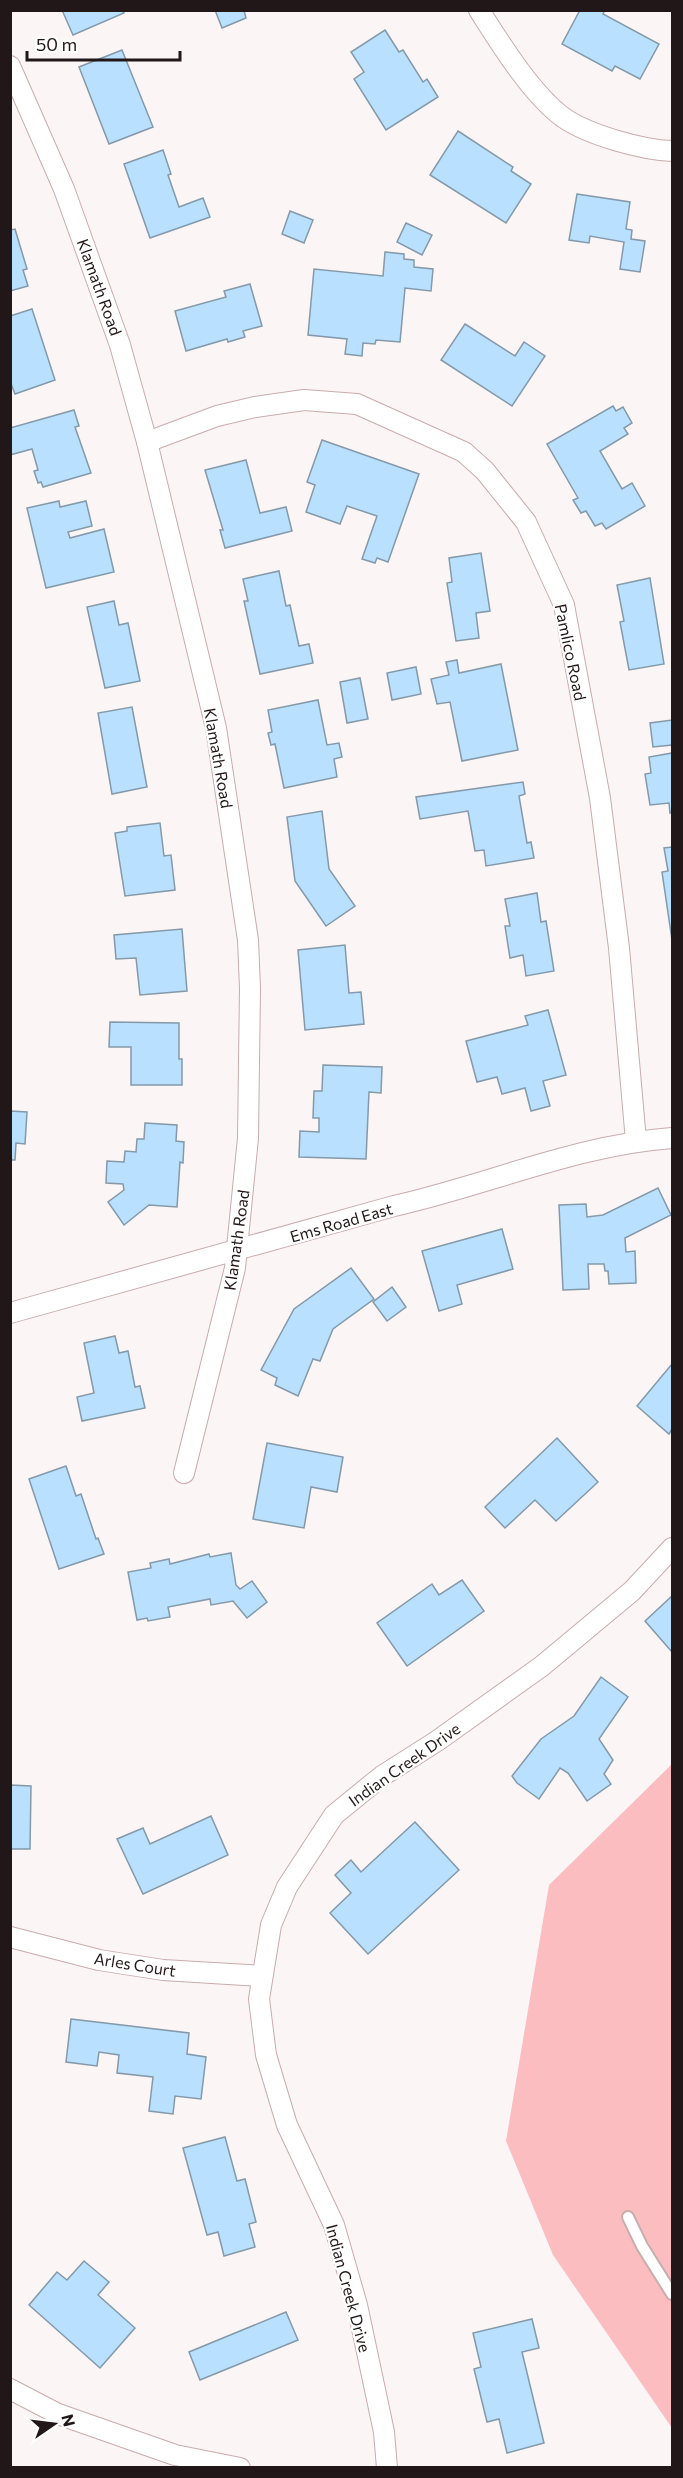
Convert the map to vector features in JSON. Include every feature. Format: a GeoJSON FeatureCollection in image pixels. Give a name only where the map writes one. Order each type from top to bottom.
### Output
{"type":"FeatureCollection","features":[{"type":"Feature","properties":{"kind":"street"},"geometry":{"type":"LineString","coordinates":[[478,10],[502,46],[547,103],[565,119],[616,141],[672,151]]}},
{"type":"Feature","properties":{"kind":"street","name":"Klamath Road"},"geometry":{"type":"LineString","coordinates":[[10,66],[64,189],[120,345],[147,442],[216,728],[248,940],[250,988],[248,1138],[235,1268],[184,1473]]}},
{"type":"Feature","properties":{"kind":"street","name":"Pamlico Road"},"geometry":{"type":"LineString","coordinates":[[147,442],[217,416],[255,407],[304,400],[357,404],[464,452],[484,471],[526,522],[564,605],[600,798],[619,948],[636,1141]]}},
{"type":"Feature","properties":{"kind":"street","name":"Ems Road East"},"geometry":{"type":"LineString","coordinates":[[10,1313],[394,1206],[443,1195],[575,1153],[636,1141],[672,1138]]}},
{"type":"Feature","properties":{"kind":"street","name":"Indian Creek Drive"},"geometry":{"type":"LineString","coordinates":[[387,2468],[379,2409],[357,2305],[334,2225],[287,2125],[266,2055],[259,1999],[271,1925],[287,1887],[334,1815],[381,1776],[437,1741],[542,1666],[632,1591],[672,1548]]}},
{"type":"Feature","properties":{"kind":"street","name":"Arles Court"},"geometry":{"type":"LineString","coordinates":[[10,1937],[99,1960],[163,1971],[262,1976]]}},
{"type":"Feature","properties":{"kind":"street"},"geometry":{"type":"LineString","coordinates":[[10,2389],[58,2414],[164,2451],[240,2468]]}},
{"type":"Feature","properties":{"kind":"lane"},"geometry":{"type":"LineString","coordinates":[[628,2217],[642,2246],[672,2294]]}},
{"type":"Feature","properties":{"kind":"shaded area"},"geometry":{"type":"Polygon","coordinates":[[[672,1764],[672,2428],[553,2255],[506,2141],[549,1885],[672,1764]]]}},
{"type":"Feature","properties":{"kind":"building"},"geometry":{"type":"Polygon","coordinates":[[[62,10],[122,10],[124,13],[73,35],[62,10]]]}},
{"type":"Feature","properties":{"kind":"building"},"geometry":{"type":"Polygon","coordinates":[[[215,10],[244,10],[246,18],[222,28],[215,10]]]}},
{"type":"Feature","properties":{"kind":"building"},"geometry":{"type":"Polygon","coordinates":[[[580,10],[605,10],[603,14],[659,44],[640,79],[615,66],[612,71],[562,44],[580,10]]]}},
{"type":"Feature","properties":{"kind":"building"},"geometry":{"type":"Polygon","coordinates":[[[385,30],[399,52],[403,50],[423,82],[427,79],[438,97],[386,130],[354,79],[364,72],[351,52],[385,30]]]}},
{"type":"Feature","properties":{"kind":"building"},"geometry":{"type":"Polygon","coordinates":[[[122,50],[153,127],[109,144],[79,67],[122,50]]]}},
{"type":"Feature","properties":{"kind":"building"},"geometry":{"type":"Polygon","coordinates":[[[458,131],[513,167],[511,171],[531,184],[506,223],[430,175],[458,131]]]}},
{"type":"Feature","properties":{"kind":"building"},"geometry":{"type":"Polygon","coordinates":[[[163,150],[171,174],[168,175],[179,207],[203,198],[210,217],[150,238],[124,164],[163,150]]]}},
{"type":"Feature","properties":{"kind":"building"},"geometry":{"type":"Polygon","coordinates":[[[577,194],[630,202],[626,229],[632,230],[631,239],[645,241],[640,272],[620,269],[624,242],[590,236],[589,243],[569,240],[577,194]]]}},
{"type":"Feature","properties":{"kind":"building"},"geometry":{"type":"Polygon","coordinates":[[[290,211],[313,220],[304,243],[282,234],[290,211]]]}},
{"type":"Feature","properties":{"kind":"building"},"geometry":{"type":"Polygon","coordinates":[[[406,223],[432,235],[422,255],[397,242],[406,223]]]}},
{"type":"Feature","properties":{"kind":"building"},"geometry":{"type":"Polygon","coordinates":[[[15,229],[27,269],[23,270],[28,286],[10,291],[10,230],[15,229]]]}},
{"type":"Feature","properties":{"kind":"building"},"geometry":{"type":"Polygon","coordinates":[[[385,252],[404,254],[404,259],[414,260],[414,267],[433,269],[431,291],[405,288],[400,342],[376,340],[375,344],[363,343],[362,356],[345,354],[347,339],[308,335],[314,269],[383,276],[385,252]]]}},
{"type":"Feature","properties":{"kind":"building"},"geometry":{"type":"Polygon","coordinates":[[[250,284],[262,326],[243,331],[245,337],[228,342],[227,339],[186,351],[175,311],[226,297],[224,291],[250,284]]]}},
{"type":"Feature","properties":{"kind":"building"},"geometry":{"type":"Polygon","coordinates":[[[32,309],[55,380],[15,394],[10,381],[10,316],[32,309]]]}},
{"type":"Feature","properties":{"kind":"building"},"geometry":{"type":"Polygon","coordinates":[[[465,324],[515,356],[524,342],[545,356],[512,406],[441,360],[465,324]]]}},
{"type":"Feature","properties":{"kind":"building"},"geometry":{"type":"Polygon","coordinates":[[[613,406],[616,411],[623,407],[632,423],[624,428],[628,434],[600,451],[622,489],[632,483],[645,506],[606,529],[602,523],[595,526],[586,511],[581,513],[573,500],[578,498],[547,444],[613,406]]]}},
{"type":"Feature","properties":{"kind":"building"},"geometry":{"type":"Polygon","coordinates":[[[74,410],[79,426],[75,427],[91,473],[43,487],[41,482],[38,483],[34,471],[38,470],[32,449],[10,455],[10,428],[74,410]]]}},
{"type":"Feature","properties":{"kind":"building"},"geometry":{"type":"Polygon","coordinates":[[[322,440],[419,474],[388,562],[377,558],[375,563],[362,559],[377,516],[347,506],[340,524],[306,512],[315,485],[307,482],[322,440]]]}},
{"type":"Feature","properties":{"kind":"building"},"geometry":{"type":"Polygon","coordinates":[[[246,460],[260,513],[286,507],[292,531],[225,548],[220,530],[223,530],[205,470],[246,460]]]}},
{"type":"Feature","properties":{"kind":"building"},"geometry":{"type":"Polygon","coordinates":[[[59,501],[60,507],[86,501],[92,526],[68,532],[70,538],[104,529],[114,572],[46,588],[27,508],[59,501]]]}},
{"type":"Feature","properties":{"kind":"building"},"geometry":{"type":"Polygon","coordinates":[[[481,553],[490,611],[476,613],[479,638],[456,641],[447,583],[452,582],[449,558],[481,553]]]}},
{"type":"Feature","properties":{"kind":"building"},"geometry":{"type":"Polygon","coordinates":[[[279,571],[286,606],[290,605],[299,646],[309,644],[313,663],[260,674],[244,601],[248,601],[243,579],[279,571]]]}},
{"type":"Feature","properties":{"kind":"building"},"geometry":{"type":"Polygon","coordinates":[[[650,578],[664,664],[629,670],[620,622],[624,621],[617,585],[650,578]]]}},
{"type":"Feature","properties":{"kind":"building"},"geometry":{"type":"Polygon","coordinates":[[[114,601],[119,625],[128,623],[140,681],[105,688],[87,607],[114,601]]]}},
{"type":"Feature","properties":{"kind":"building"},"geometry":{"type":"Polygon","coordinates":[[[457,660],[459,673],[501,664],[518,750],[462,761],[450,702],[437,704],[431,679],[449,675],[446,662],[457,660]]]}},
{"type":"Feature","properties":{"kind":"building"},"geometry":{"type":"Polygon","coordinates":[[[416,667],[421,694],[392,700],[387,673],[416,667]]]}},
{"type":"Feature","properties":{"kind":"building"},"geometry":{"type":"Polygon","coordinates":[[[360,678],[368,719],[347,723],[340,682],[360,678]]]}},
{"type":"Feature","properties":{"kind":"building"},"geometry":{"type":"Polygon","coordinates":[[[318,700],[327,745],[339,743],[342,757],[334,759],[337,777],[284,788],[275,744],[271,745],[268,733],[272,732],[268,710],[318,700]]]}},
{"type":"Feature","properties":{"kind":"building"},"geometry":{"type":"Polygon","coordinates":[[[132,707],[147,787],[112,794],[98,713],[132,707]]]}},
{"type":"Feature","properties":{"kind":"building"},"geometry":{"type":"Polygon","coordinates":[[[672,720],[672,745],[653,747],[650,723],[672,720]]]}},
{"type":"Feature","properties":{"kind":"building"},"geometry":{"type":"Polygon","coordinates":[[[672,753],[672,812],[670,813],[669,803],[650,805],[645,774],[651,773],[649,757],[672,753]]]}},
{"type":"Feature","properties":{"kind":"building"},"geometry":{"type":"Polygon","coordinates":[[[523,782],[525,794],[519,796],[527,843],[531,842],[534,858],[486,866],[484,850],[475,851],[468,811],[420,819],[416,797],[523,782]]]}},
{"type":"Feature","properties":{"kind":"building"},"geometry":{"type":"Polygon","coordinates":[[[322,811],[329,869],[355,906],[326,926],[295,881],[287,817],[322,811]]]}},
{"type":"Feature","properties":{"kind":"building"},"geometry":{"type":"Polygon","coordinates":[[[160,823],[164,856],[171,855],[175,890],[125,896],[115,833],[127,831],[127,827],[160,823]]]}},
{"type":"Feature","properties":{"kind":"building"},"geometry":{"type":"Polygon","coordinates":[[[672,847],[672,940],[662,872],[668,871],[664,848],[672,847]]]}},
{"type":"Feature","properties":{"kind":"building"},"geometry":{"type":"Polygon","coordinates":[[[537,893],[541,922],[546,921],[554,971],[526,976],[523,955],[510,958],[505,926],[510,926],[505,899],[537,893]]]}},
{"type":"Feature","properties":{"kind":"building"},"geometry":{"type":"Polygon","coordinates":[[[182,929],[187,991],[140,995],[136,958],[116,959],[114,935],[182,929]]]}},
{"type":"Feature","properties":{"kind":"building"},"geometry":{"type":"Polygon","coordinates":[[[345,945],[349,993],[361,992],[364,1024],[305,1030],[298,950],[345,945]]]}},
{"type":"Feature","properties":{"kind":"building"},"geometry":{"type":"Polygon","coordinates":[[[548,1010],[566,1075],[543,1081],[550,1106],[531,1111],[525,1088],[502,1094],[497,1077],[477,1082],[466,1041],[528,1025],[525,1016],[548,1010]]]}},
{"type":"Feature","properties":{"kind":"building"},"geometry":{"type":"Polygon","coordinates":[[[110,1022],[179,1023],[182,1085],[131,1085],[131,1047],[109,1047],[110,1022]]]}},
{"type":"Feature","properties":{"kind":"building"},"geometry":{"type":"Polygon","coordinates":[[[323,1065],[382,1067],[381,1093],[369,1092],[366,1159],[299,1157],[300,1131],[319,1132],[319,1118],[313,1118],[314,1091],[322,1091],[323,1065]]]}},
{"type":"Feature","properties":{"kind":"building"},"geometry":{"type":"Polygon","coordinates":[[[10,1111],[27,1112],[25,1144],[16,1143],[15,1160],[10,1160],[10,1111]]]}},
{"type":"Feature","properties":{"kind":"building"},"geometry":{"type":"Polygon","coordinates":[[[145,1123],[177,1125],[176,1141],[184,1142],[183,1163],[180,1162],[177,1207],[149,1205],[124,1225],[108,1202],[124,1190],[123,1184],[106,1183],[107,1161],[124,1162],[125,1151],[136,1152],[137,1139],[144,1139],[145,1123]]]}},
{"type":"Feature","properties":{"kind":"building"},"geometry":{"type":"Polygon","coordinates":[[[658,1188],[671,1215],[625,1238],[626,1252],[635,1251],[636,1283],[609,1284],[608,1271],[605,1271],[604,1264],[588,1264],[589,1289],[563,1290],[559,1205],[586,1204],[587,1217],[603,1215],[658,1188]]]}},
{"type":"Feature","properties":{"kind":"building"},"geometry":{"type":"Polygon","coordinates":[[[502,1229],[513,1269],[457,1285],[462,1304],[439,1311],[422,1251],[502,1229]]]}},
{"type":"Feature","properties":{"kind":"building"},"geometry":{"type":"Polygon","coordinates":[[[351,1268],[374,1299],[333,1329],[320,1361],[313,1359],[298,1396],[275,1385],[277,1378],[261,1370],[294,1309],[351,1268]]]}},
{"type":"Feature","properties":{"kind":"building"},"geometry":{"type":"Polygon","coordinates":[[[392,1287],[406,1307],[387,1321],[373,1302],[392,1287]]]}},
{"type":"Feature","properties":{"kind":"building"},"geometry":{"type":"Polygon","coordinates":[[[115,1336],[119,1353],[128,1351],[135,1387],[140,1386],[145,1408],[82,1421],[77,1397],[94,1393],[84,1343],[115,1336]]]}},
{"type":"Feature","properties":{"kind":"building"},"geometry":{"type":"Polygon","coordinates":[[[672,1364],[672,1429],[669,1434],[637,1406],[672,1364]]]}},
{"type":"Feature","properties":{"kind":"building"},"geometry":{"type":"Polygon","coordinates":[[[557,1438],[598,1482],[556,1521],[535,1500],[505,1528],[485,1507],[557,1438]]]}},
{"type":"Feature","properties":{"kind":"building"},"geometry":{"type":"Polygon","coordinates":[[[267,1443],[343,1457],[337,1492],[311,1487],[304,1528],[253,1519],[267,1443]]]}},
{"type":"Feature","properties":{"kind":"building"},"geometry":{"type":"Polygon","coordinates":[[[66,1466],[76,1496],[81,1494],[96,1539],[98,1538],[104,1554],[59,1569],[29,1479],[66,1466]]]}},
{"type":"Feature","properties":{"kind":"building"},"geometry":{"type":"Polygon","coordinates":[[[231,1553],[236,1585],[240,1589],[252,1581],[267,1602],[247,1618],[233,1601],[211,1605],[210,1599],[168,1607],[170,1617],[148,1621],[147,1618],[137,1620],[128,1572],[151,1568],[150,1563],[169,1559],[170,1564],[209,1554],[210,1557],[231,1553]]]}},
{"type":"Feature","properties":{"kind":"building"},"geometry":{"type":"Polygon","coordinates":[[[462,1580],[484,1611],[407,1666],[377,1623],[432,1584],[439,1595],[462,1580]]]}},
{"type":"Feature","properties":{"kind":"building"},"geometry":{"type":"Polygon","coordinates":[[[672,1596],[672,1652],[645,1621],[672,1596]]]}},
{"type":"Feature","properties":{"kind":"building"},"geometry":{"type":"Polygon","coordinates":[[[601,1677],[628,1697],[599,1739],[613,1760],[604,1774],[611,1784],[587,1801],[568,1773],[560,1768],[539,1799],[517,1783],[512,1776],[541,1739],[574,1716],[601,1677]]]}},
{"type":"Feature","properties":{"kind":"building"},"geometry":{"type":"Polygon","coordinates":[[[10,1785],[31,1786],[30,1849],[10,1849],[10,1785]]]}},
{"type":"Feature","properties":{"kind":"building"},"geometry":{"type":"Polygon","coordinates":[[[211,1816],[228,1855],[143,1894],[117,1839],[143,1828],[150,1844],[211,1816]]]}},
{"type":"Feature","properties":{"kind":"building"},"geometry":{"type":"Polygon","coordinates":[[[415,1822],[459,1870],[368,1954],[330,1913],[351,1893],[335,1875],[351,1860],[361,1872],[415,1822]]]}},
{"type":"Feature","properties":{"kind":"building"},"geometry":{"type":"Polygon","coordinates":[[[71,2019],[189,2033],[187,2054],[206,2057],[201,2099],[175,2096],[173,2114],[149,2111],[153,2077],[117,2073],[119,2055],[99,2052],[97,2066],[66,2062],[71,2019]]]}},
{"type":"Feature","properties":{"kind":"building"},"geometry":{"type":"Polygon","coordinates":[[[225,2137],[237,2181],[245,2179],[256,2222],[249,2224],[255,2247],[224,2256],[218,2232],[207,2235],[183,2148],[225,2137]]]}},
{"type":"Feature","properties":{"kind":"building"},"geometry":{"type":"Polygon","coordinates":[[[84,2261],[109,2282],[98,2295],[135,2328],[100,2368],[29,2305],[57,2272],[67,2280],[84,2261]]]}},
{"type":"Feature","properties":{"kind":"building"},"geometry":{"type":"Polygon","coordinates":[[[286,2312],[298,2340],[200,2380],[189,2352],[286,2312]]]}},
{"type":"Feature","properties":{"kind":"building"},"geometry":{"type":"Polygon","coordinates":[[[532,2319],[539,2348],[522,2352],[544,2443],[507,2453],[499,2419],[487,2422],[474,2369],[481,2367],[473,2333],[532,2319]]]}}]}
